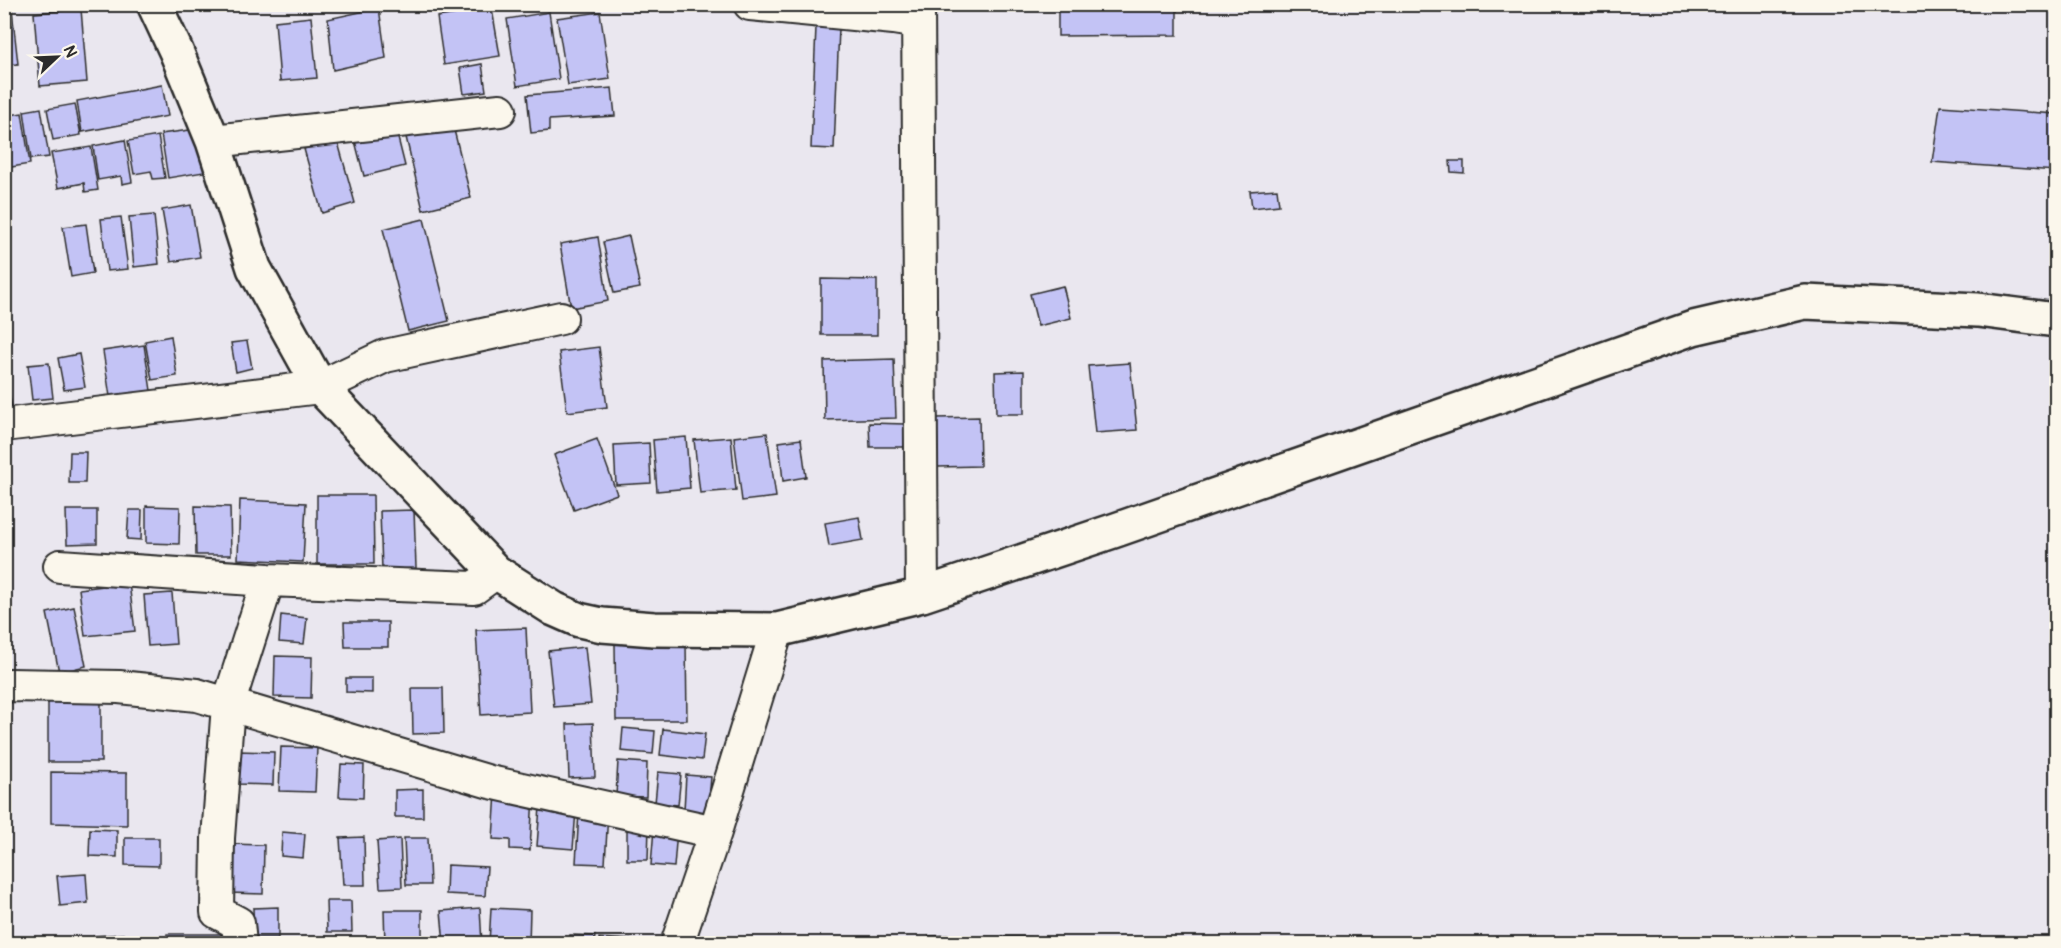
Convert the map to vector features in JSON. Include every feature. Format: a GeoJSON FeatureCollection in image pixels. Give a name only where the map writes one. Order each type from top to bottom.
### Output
{"type":"FeatureCollection","features":[{"type":"Feature","properties":{"kind":"street"},"geometry":{"type":"LineString","coordinates":[[154,4],[213,141],[254,268],[320,387],[496,572],[554,609],[579,620],[602,626],[654,629],[777,630],[922,595],[1704,326],[1805,302],[1978,310],[2056,320]]}},
{"type":"Feature","properties":{"kind":"street"},"geometry":{"type":"LineString","coordinates":[[750,4],[894,18],[918,13],[922,595]]}},
{"type":"Feature","properties":{"kind":"street"},"geometry":{"type":"LineString","coordinates":[[213,141],[500,110]]}},
{"type":"Feature","properties":{"kind":"street"},"geometry":{"type":"LineString","coordinates":[[4,425],[320,387],[385,356],[561,318]]}},
{"type":"Feature","properties":{"kind":"street"},"geometry":{"type":"LineString","coordinates":[[60,566],[268,580],[474,588],[496,572]]}},
{"type":"Feature","properties":{"kind":"street"},"geometry":{"type":"LineString","coordinates":[[240,944],[238,923],[217,912],[218,838],[228,705],[268,580]]}},
{"type":"Feature","properties":{"kind":"street"},"geometry":{"type":"LineString","coordinates":[[677,944],[715,832],[777,630]]}},
{"type":"Feature","properties":{"kind":"street"},"geometry":{"type":"LineString","coordinates":[[4,687],[10,685],[120,687],[197,695],[490,782],[715,832]]}},
{"type":"Feature","properties":{"kind":"building"},"geometry":{"type":"Polygon","coordinates":[[[1058,4],[1177,4],[1177,35],[1058,36],[1058,4]]]}},
{"type":"Feature","properties":{"kind":"building"},"geometry":{"type":"Polygon","coordinates":[[[379,8],[386,58],[333,70],[328,19],[379,8]]]}},
{"type":"Feature","properties":{"kind":"building"},"geometry":{"type":"Polygon","coordinates":[[[81,9],[87,82],[40,86],[34,13],[81,9]]]}},
{"type":"Feature","properties":{"kind":"building"},"geometry":{"type":"Polygon","coordinates":[[[492,9],[500,56],[444,65],[437,17],[492,9]]]}},
{"type":"Feature","properties":{"kind":"building"},"geometry":{"type":"Polygon","coordinates":[[[12,10],[18,64],[4,65],[4,11],[12,10]]]}},
{"type":"Feature","properties":{"kind":"building"},"geometry":{"type":"Polygon","coordinates":[[[549,12],[559,79],[517,86],[507,19],[549,12]]]}},
{"type":"Feature","properties":{"kind":"building"},"geometry":{"type":"Polygon","coordinates":[[[600,12],[610,79],[568,85],[557,18],[600,12]]]}},
{"type":"Feature","properties":{"kind":"building"},"geometry":{"type":"Polygon","coordinates":[[[311,17],[317,78],[280,81],[275,21],[311,17]]]}},
{"type":"Feature","properties":{"kind":"building"},"geometry":{"type":"Polygon","coordinates":[[[816,27],[839,28],[834,149],[811,148],[816,27]]]}},
{"type":"Feature","properties":{"kind":"building"},"geometry":{"type":"Polygon","coordinates":[[[482,64],[486,91],[464,94],[460,68],[482,64]]]}},
{"type":"Feature","properties":{"kind":"building"},"geometry":{"type":"Polygon","coordinates":[[[162,85],[168,116],[82,132],[77,101],[162,85]]]}},
{"type":"Feature","properties":{"kind":"building"},"geometry":{"type":"Polygon","coordinates":[[[612,88],[615,116],[549,120],[549,131],[531,133],[527,95],[612,88]]]}},
{"type":"Feature","properties":{"kind":"building"},"geometry":{"type":"Polygon","coordinates":[[[75,104],[81,135],[53,140],[47,109],[75,104]]]}},
{"type":"Feature","properties":{"kind":"building"},"geometry":{"type":"Polygon","coordinates":[[[1940,106],[2056,114],[2056,171],[1932,162],[1940,106]]]}},
{"type":"Feature","properties":{"kind":"building"},"geometry":{"type":"Polygon","coordinates":[[[41,108],[49,157],[31,159],[24,111],[41,108]]]}},
{"type":"Feature","properties":{"kind":"building"},"geometry":{"type":"Polygon","coordinates":[[[22,113],[30,164],[5,168],[4,116],[22,113]]]}},
{"type":"Feature","properties":{"kind":"building"},"geometry":{"type":"Polygon","coordinates":[[[453,126],[471,198],[423,210],[406,137],[453,126]]]}},
{"type":"Feature","properties":{"kind":"building"},"geometry":{"type":"Polygon","coordinates":[[[197,129],[204,172],[168,178],[161,134],[197,129]]]}},
{"type":"Feature","properties":{"kind":"building"},"geometry":{"type":"Polygon","coordinates":[[[396,130],[405,166],[364,176],[355,141],[396,130]]]}},
{"type":"Feature","properties":{"kind":"building"},"geometry":{"type":"Polygon","coordinates":[[[158,136],[165,178],[153,179],[151,171],[134,174],[128,141],[158,136]]]}},
{"type":"Feature","properties":{"kind":"building"},"geometry":{"type":"Polygon","coordinates":[[[337,139],[355,203],[322,213],[304,149],[337,139]]]}},
{"type":"Feature","properties":{"kind":"building"},"geometry":{"type":"Polygon","coordinates":[[[125,140],[132,182],[122,184],[121,176],[98,180],[93,146],[125,140]]]}},
{"type":"Feature","properties":{"kind":"building"},"geometry":{"type":"Polygon","coordinates":[[[91,147],[98,190],[85,192],[84,183],[58,188],[51,153],[91,147]]]}},
{"type":"Feature","properties":{"kind":"building"},"geometry":{"type":"Polygon","coordinates":[[[1450,161],[1464,161],[1464,173],[1451,172],[1450,161]]]}},
{"type":"Feature","properties":{"kind":"building"},"geometry":{"type":"Polygon","coordinates":[[[1277,189],[1279,205],[1252,208],[1250,191],[1277,189]]]}},
{"type":"Feature","properties":{"kind":"building"},"geometry":{"type":"Polygon","coordinates":[[[191,205],[200,257],[171,262],[162,210],[191,205]]]}},
{"type":"Feature","properties":{"kind":"building"},"geometry":{"type":"Polygon","coordinates":[[[154,215],[159,264],[134,267],[129,217],[154,215]]]}},
{"type":"Feature","properties":{"kind":"building"},"geometry":{"type":"Polygon","coordinates":[[[121,217],[128,269],[107,271],[101,219],[121,217]]]}},
{"type":"Feature","properties":{"kind":"building"},"geometry":{"type":"Polygon","coordinates":[[[424,219],[449,321],[408,331],[383,229],[424,219]]]}},
{"type":"Feature","properties":{"kind":"building"},"geometry":{"type":"Polygon","coordinates":[[[86,224],[93,273],[71,277],[63,227],[86,224]]]}},
{"type":"Feature","properties":{"kind":"building"},"geometry":{"type":"Polygon","coordinates":[[[629,236],[640,288],[614,293],[603,242],[629,236]]]}},
{"type":"Feature","properties":{"kind":"building"},"geometry":{"type":"Polygon","coordinates":[[[598,237],[608,301],[571,308],[560,244],[598,237]]]}},
{"type":"Feature","properties":{"kind":"building"},"geometry":{"type":"Polygon","coordinates":[[[821,279],[877,280],[877,335],[821,335],[821,279]]]}},
{"type":"Feature","properties":{"kind":"building"},"geometry":{"type":"Polygon","coordinates":[[[1063,286],[1071,318],[1038,326],[1030,294],[1063,286]]]}},
{"type":"Feature","properties":{"kind":"building"},"geometry":{"type":"Polygon","coordinates":[[[171,336],[177,376],[152,380],[145,341],[171,336]]]}},
{"type":"Feature","properties":{"kind":"building"},"geometry":{"type":"Polygon","coordinates":[[[247,341],[252,368],[236,372],[231,343],[247,341]]]}},
{"type":"Feature","properties":{"kind":"building"},"geometry":{"type":"Polygon","coordinates":[[[144,345],[152,397],[111,403],[103,351],[144,345]]]}},
{"type":"Feature","properties":{"kind":"building"},"geometry":{"type":"Polygon","coordinates":[[[599,347],[607,407],[567,412],[559,352],[599,347]]]}},
{"type":"Feature","properties":{"kind":"building"},"geometry":{"type":"Polygon","coordinates":[[[79,354],[85,387],[64,390],[58,358],[79,354]]]}},
{"type":"Feature","properties":{"kind":"building"},"geometry":{"type":"Polygon","coordinates":[[[894,359],[896,418],[825,420],[824,361],[894,359]]]}},
{"type":"Feature","properties":{"kind":"building"},"geometry":{"type":"Polygon","coordinates":[[[49,363],[53,398],[32,400],[28,365],[49,363]]]}},
{"type":"Feature","properties":{"kind":"building"},"geometry":{"type":"Polygon","coordinates":[[[1130,363],[1137,430],[1095,433],[1088,366],[1130,363]]]}},
{"type":"Feature","properties":{"kind":"building"},"geometry":{"type":"Polygon","coordinates":[[[4,370],[12,407],[4,409],[4,370]]]}},
{"type":"Feature","properties":{"kind":"building"},"geometry":{"type":"Polygon","coordinates":[[[1024,371],[1024,414],[996,414],[995,372],[1024,371]]]}},
{"type":"Feature","properties":{"kind":"building"},"geometry":{"type":"Polygon","coordinates":[[[979,417],[980,466],[938,467],[937,418],[979,417]]]}},
{"type":"Feature","properties":{"kind":"building"},"geometry":{"type":"Polygon","coordinates":[[[869,423],[905,424],[904,447],[870,447],[869,423]]]}},
{"type":"Feature","properties":{"kind":"building"},"geometry":{"type":"Polygon","coordinates":[[[767,433],[776,497],[742,501],[734,437],[767,433]]]}},
{"type":"Feature","properties":{"kind":"building"},"geometry":{"type":"Polygon","coordinates":[[[686,437],[690,488],[657,491],[653,440],[686,437]]]}},
{"type":"Feature","properties":{"kind":"building"},"geometry":{"type":"Polygon","coordinates":[[[731,437],[736,490],[700,493],[694,440],[731,437]]]}},
{"type":"Feature","properties":{"kind":"building"},"geometry":{"type":"Polygon","coordinates":[[[597,439],[617,494],[574,510],[554,455],[597,439]]]}},
{"type":"Feature","properties":{"kind":"building"},"geometry":{"type":"Polygon","coordinates":[[[801,439],[806,477],[783,481],[779,442],[801,439]]]}},
{"type":"Feature","properties":{"kind":"building"},"geometry":{"type":"Polygon","coordinates":[[[649,443],[651,483],[616,485],[614,445],[649,443]]]}},
{"type":"Feature","properties":{"kind":"building"},"geometry":{"type":"Polygon","coordinates":[[[70,452],[86,452],[85,483],[69,483],[70,452]]]}},
{"type":"Feature","properties":{"kind":"building"},"geometry":{"type":"Polygon","coordinates":[[[317,495],[373,495],[374,564],[317,564],[317,495]]]}},
{"type":"Feature","properties":{"kind":"building"},"geometry":{"type":"Polygon","coordinates":[[[240,500],[306,503],[303,562],[238,559],[240,500]]]}},
{"type":"Feature","properties":{"kind":"building"},"geometry":{"type":"Polygon","coordinates":[[[146,506],[180,507],[179,544],[146,543],[146,506]]]}},
{"type":"Feature","properties":{"kind":"building"},"geometry":{"type":"Polygon","coordinates":[[[195,506],[230,507],[231,555],[196,555],[195,506]]]}},
{"type":"Feature","properties":{"kind":"building"},"geometry":{"type":"Polygon","coordinates":[[[66,510],[97,510],[97,543],[67,544],[66,510]]]}},
{"type":"Feature","properties":{"kind":"building"},"geometry":{"type":"Polygon","coordinates":[[[129,510],[142,510],[141,540],[127,539],[129,510]]]}},
{"type":"Feature","properties":{"kind":"building"},"geometry":{"type":"Polygon","coordinates":[[[414,510],[416,568],[382,570],[380,511],[414,510]]]}},
{"type":"Feature","properties":{"kind":"building"},"geometry":{"type":"Polygon","coordinates":[[[859,517],[863,540],[829,546],[825,523],[859,517]]]}},
{"type":"Feature","properties":{"kind":"building"},"geometry":{"type":"Polygon","coordinates":[[[129,583],[135,631],[85,636],[79,589],[129,583]]]}},
{"type":"Feature","properties":{"kind":"building"},"geometry":{"type":"Polygon","coordinates":[[[172,593],[176,644],[148,646],[144,595],[172,593]]]}},
{"type":"Feature","properties":{"kind":"building"},"geometry":{"type":"Polygon","coordinates":[[[74,607],[86,666],[59,672],[47,613],[74,607]]]}},
{"type":"Feature","properties":{"kind":"building"},"geometry":{"type":"Polygon","coordinates":[[[281,615],[307,618],[304,644],[279,642],[281,615]]]}},
{"type":"Feature","properties":{"kind":"building"},"geometry":{"type":"Polygon","coordinates":[[[344,622],[388,622],[388,647],[345,647],[344,622]]]}},
{"type":"Feature","properties":{"kind":"building"},"geometry":{"type":"Polygon","coordinates":[[[526,628],[530,712],[481,715],[476,630],[526,628]]]}},
{"type":"Feature","properties":{"kind":"building"},"geometry":{"type":"Polygon","coordinates":[[[686,643],[687,720],[616,720],[615,644],[686,643]]]}},
{"type":"Feature","properties":{"kind":"building"},"geometry":{"type":"Polygon","coordinates":[[[585,647],[591,704],[554,707],[548,651],[585,647]]]}},
{"type":"Feature","properties":{"kind":"building"},"geometry":{"type":"Polygon","coordinates":[[[275,656],[312,657],[311,698],[274,697],[275,656]]]}},
{"type":"Feature","properties":{"kind":"building"},"geometry":{"type":"Polygon","coordinates":[[[346,678],[372,678],[372,693],[346,692],[346,678]]]}},
{"type":"Feature","properties":{"kind":"building"},"geometry":{"type":"Polygon","coordinates":[[[412,688],[443,688],[444,733],[413,734],[412,688]]]}},
{"type":"Feature","properties":{"kind":"building"},"geometry":{"type":"Polygon","coordinates":[[[48,700],[101,700],[101,762],[48,762],[48,700]]]}},
{"type":"Feature","properties":{"kind":"building"},"geometry":{"type":"Polygon","coordinates":[[[593,723],[595,777],[569,778],[567,724],[593,723]]]}},
{"type":"Feature","properties":{"kind":"building"},"geometry":{"type":"Polygon","coordinates":[[[623,728],[655,731],[653,754],[621,751],[623,728]]]}},
{"type":"Feature","properties":{"kind":"building"},"geometry":{"type":"Polygon","coordinates":[[[663,729],[705,734],[702,760],[660,755],[663,729]]]}},
{"type":"Feature","properties":{"kind":"building"},"geometry":{"type":"Polygon","coordinates":[[[281,747],[317,748],[315,792],[279,791],[281,747]]]}},
{"type":"Feature","properties":{"kind":"building"},"geometry":{"type":"Polygon","coordinates":[[[238,751],[274,752],[273,785],[237,784],[238,751]]]}},
{"type":"Feature","properties":{"kind":"building"},"geometry":{"type":"Polygon","coordinates":[[[618,761],[647,763],[646,797],[616,796],[618,761]]]}},
{"type":"Feature","properties":{"kind":"building"},"geometry":{"type":"Polygon","coordinates":[[[341,764],[364,765],[363,798],[339,797],[341,764]]]}},
{"type":"Feature","properties":{"kind":"building"},"geometry":{"type":"Polygon","coordinates":[[[51,772],[127,773],[127,825],[51,823],[51,772]]]}},
{"type":"Feature","properties":{"kind":"building"},"geometry":{"type":"Polygon","coordinates":[[[658,772],[681,774],[678,805],[655,803],[658,772]]]}},
{"type":"Feature","properties":{"kind":"building"},"geometry":{"type":"Polygon","coordinates":[[[686,775],[711,777],[708,812],[684,810],[686,775]]]}},
{"type":"Feature","properties":{"kind":"building"},"geometry":{"type":"Polygon","coordinates":[[[423,789],[423,817],[395,817],[395,790],[423,789]]]}},
{"type":"Feature","properties":{"kind":"building"},"geometry":{"type":"Polygon","coordinates":[[[496,792],[533,795],[530,850],[510,849],[510,840],[493,839],[496,792]]]}},
{"type":"Feature","properties":{"kind":"building"},"geometry":{"type":"Polygon","coordinates":[[[540,807],[576,810],[573,849],[537,846],[540,807]]]}},
{"type":"Feature","properties":{"kind":"building"},"geometry":{"type":"Polygon","coordinates":[[[579,811],[608,812],[605,864],[576,863],[579,811]]]}},
{"type":"Feature","properties":{"kind":"building"},"geometry":{"type":"Polygon","coordinates":[[[627,825],[649,826],[648,860],[627,860],[627,825]]]}},
{"type":"Feature","properties":{"kind":"building"},"geometry":{"type":"Polygon","coordinates":[[[90,829],[117,830],[117,857],[89,856],[90,829]]]}},
{"type":"Feature","properties":{"kind":"building"},"geometry":{"type":"Polygon","coordinates":[[[654,829],[677,830],[674,867],[651,865],[654,829]]]}},
{"type":"Feature","properties":{"kind":"building"},"geometry":{"type":"Polygon","coordinates":[[[282,832],[305,834],[303,858],[281,856],[282,832]]]}},
{"type":"Feature","properties":{"kind":"building"},"geometry":{"type":"Polygon","coordinates":[[[364,837],[365,885],[343,885],[340,838],[364,837]]]}},
{"type":"Feature","properties":{"kind":"building"},"geometry":{"type":"Polygon","coordinates":[[[125,838],[159,838],[159,866],[125,865],[125,838]]]}},
{"type":"Feature","properties":{"kind":"building"},"geometry":{"type":"Polygon","coordinates":[[[404,838],[428,838],[430,885],[406,885],[404,838]]]}},
{"type":"Feature","properties":{"kind":"building"},"geometry":{"type":"Polygon","coordinates":[[[400,839],[402,887],[380,888],[377,841],[400,839]]]}},
{"type":"Feature","properties":{"kind":"building"},"geometry":{"type":"Polygon","coordinates":[[[230,844],[264,845],[263,894],[229,893],[230,844]]]}},
{"type":"Feature","properties":{"kind":"building"},"geometry":{"type":"Polygon","coordinates":[[[447,865],[487,867],[485,896],[446,894],[447,865]]]}},
{"type":"Feature","properties":{"kind":"building"},"geometry":{"type":"Polygon","coordinates":[[[86,874],[88,903],[60,906],[57,876],[86,874]]]}},
{"type":"Feature","properties":{"kind":"building"},"geometry":{"type":"Polygon","coordinates":[[[326,901],[351,901],[352,932],[327,932],[326,901]]]}},
{"type":"Feature","properties":{"kind":"building"},"geometry":{"type":"Polygon","coordinates":[[[278,907],[278,938],[254,938],[253,908],[278,907]]]}},
{"type":"Feature","properties":{"kind":"building"},"geometry":{"type":"Polygon","coordinates":[[[480,908],[482,944],[444,944],[441,911],[480,908]]]}},
{"type":"Feature","properties":{"kind":"building"},"geometry":{"type":"Polygon","coordinates":[[[491,908],[530,910],[529,944],[489,944],[491,908]]]}},
{"type":"Feature","properties":{"kind":"building"},"geometry":{"type":"Polygon","coordinates":[[[384,910],[422,910],[422,944],[385,944],[384,910]]]}},
{"type":"Feature","properties":{"kind":"building"},"geometry":{"type":"Polygon","coordinates":[[[123,934],[123,944],[95,944],[94,936],[123,934]]]}},
{"type":"Feature","properties":{"kind":"building"},"geometry":{"type":"Polygon","coordinates":[[[167,934],[221,934],[221,944],[167,944],[167,934]]]}},
{"type":"Feature","properties":{"kind":"building"},"geometry":{"type":"Polygon","coordinates":[[[570,935],[595,936],[594,944],[570,944],[570,935]]]}},
{"type":"Feature","properties":{"kind":"building"},"geometry":{"type":"Polygon","coordinates":[[[958,935],[958,944],[929,944],[929,936],[958,935]]]}},
{"type":"Feature","properties":{"kind":"building"},"geometry":{"type":"Polygon","coordinates":[[[981,937],[1030,937],[1030,944],[981,944],[981,937]]]}},
{"type":"Feature","properties":{"kind":"building"},"geometry":{"type":"Polygon","coordinates":[[[599,938],[631,940],[631,944],[599,944],[599,938]]]}},
{"type":"Feature","properties":{"kind":"building"},"geometry":{"type":"Polygon","coordinates":[[[11,940],[51,942],[51,944],[11,944],[11,940]]]}}]}
